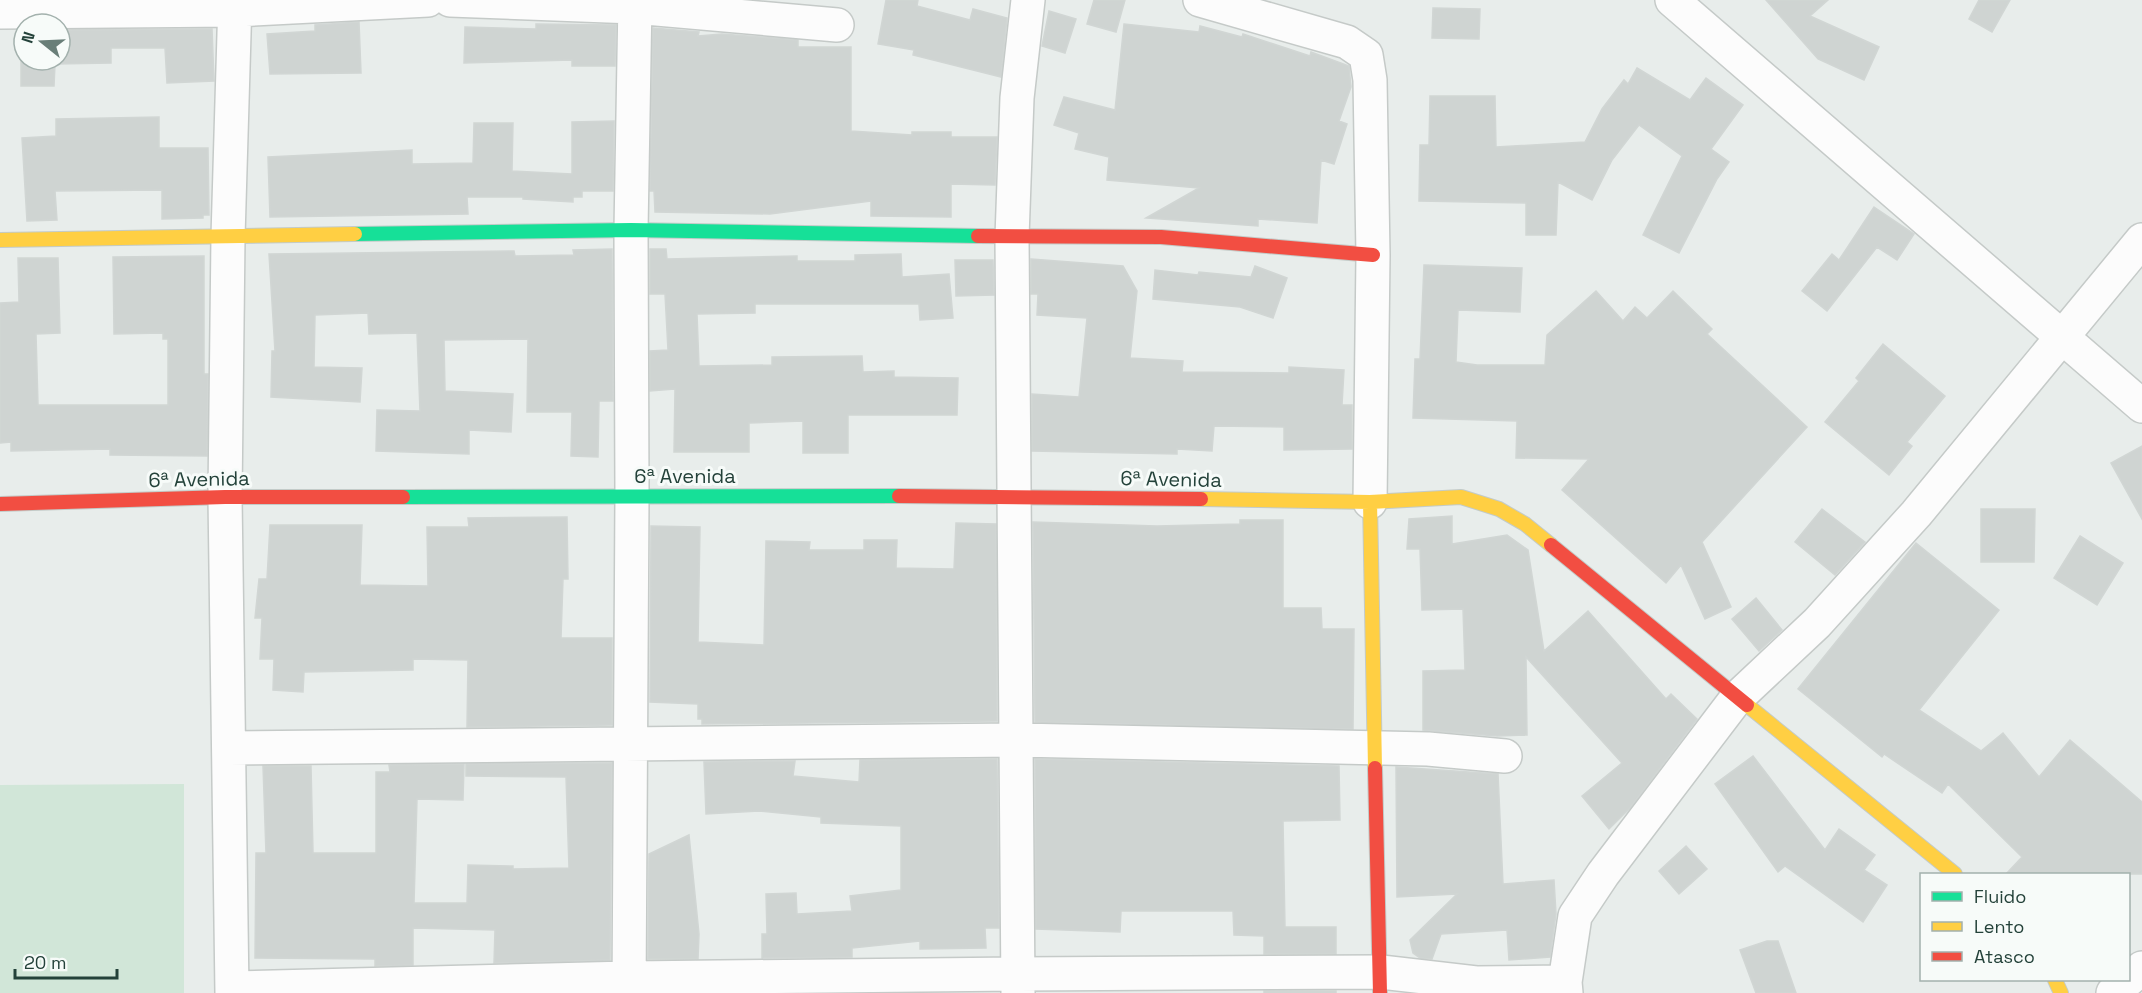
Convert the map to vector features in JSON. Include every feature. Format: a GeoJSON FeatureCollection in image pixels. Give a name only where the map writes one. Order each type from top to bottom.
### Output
{"type":"FeatureCollection","features":[{"type":"Feature","properties":{"kind":"street"},"geometry":{"type":"LineString","coordinates":[[0,12],[428,0]]}},
{"type":"Feature","properties":{"kind":"street"},"geometry":{"type":"LineString","coordinates":[[450,0],[634,3],[837,25]]}},
{"type":"Feature","properties":{"kind":"street"},"geometry":{"type":"LineString","coordinates":[[1018,983],[1018,740],[1012,496],[1011,237],[1017,98],[1028,0]]}},
{"type":"Feature","properties":{"kind":"street"},"geometry":{"type":"LineString","coordinates":[[1200,0],[1347,42],[1366,55],[1370,80],[1373,255],[1370,502],[1373,748],[1380,982]]}},
{"type":"Feature","properties":{"kind":"street"},"geometry":{"type":"LineString","coordinates":[[1672,0],[2142,406]]}},
{"type":"Feature","properties":{"kind":"street"},"geometry":{"type":"LineString","coordinates":[[629,986],[631,230],[634,3]]}},
{"type":"Feature","properties":{"kind":"street"},"geometry":{"type":"LineString","coordinates":[[235,5],[228,237],[225,497],[232,990],[1380,982],[1565,987],[1575,916],[1603,874],[1736,699],[1817,623],[1916,514],[2142,240]]}},
{"type":"Feature","properties":{"kind":"street"},"geometry":{"type":"LineString","coordinates":[[0,240],[631,230],[1011,237],[1161,237],[1373,255]]}},
{"type":"Feature","properties":{"kind":"street","name":"6ª Avenida"},"geometry":{"type":"LineString","coordinates":[[0,504],[225,497],[632,495],[1012,496],[1370,502],[1461,497],[1499,509],[1525,524],[1736,699],[1954,873]]}},
{"type":"Feature","properties":{"kind":"street"},"geometry":{"type":"LineString","coordinates":[[229,748],[1018,740],[1373,748],[1505,756]]}},
{"type":"Feature","properties":{"kind":"street"},"geometry":{"type":"LineString","coordinates":[[2130,979],[2142,968]]}},
{"type":"Feature","properties":{"kind":"street"},"geometry":{"type":"LineString","coordinates":[[2114,993],[2127,981]]}},
{"type":"Feature","properties":{"kind":"green space"},"geometry":{"type":"Polygon","coordinates":[[[184,784],[184,993],[0,993],[0,785],[184,784]]]}},
{"type":"Feature","properties":{"kind":"building"},"geometry":{"type":"Polygon","coordinates":[[[886,0],[918,0],[917,6],[970,20],[973,9],[1007,18],[1001,77],[913,55],[914,50],[878,44],[886,0]]]}},
{"type":"Feature","properties":{"kind":"building"},"geometry":{"type":"Polygon","coordinates":[[[1094,0],[1125,0],[1116,32],[1087,24],[1094,0]]]}},
{"type":"Feature","properties":{"kind":"building"},"geometry":{"type":"Polygon","coordinates":[[[1766,0],[1828,0],[1810,16],[1879,47],[1864,80],[1818,59],[1766,0]]]}},
{"type":"Feature","properties":{"kind":"building"},"geometry":{"type":"Polygon","coordinates":[[[1979,0],[2010,0],[1992,32],[1969,19],[1979,0]]]}},
{"type":"Feature","properties":{"kind":"building"},"geometry":{"type":"Polygon","coordinates":[[[1433,8],[1480,9],[1479,39],[1432,38],[1433,8]]]}},
{"type":"Feature","properties":{"kind":"building"},"geometry":{"type":"Polygon","coordinates":[[[1049,11],[1076,19],[1065,53],[1042,46],[1049,11]]]}},
{"type":"Feature","properties":{"kind":"building"},"geometry":{"type":"Polygon","coordinates":[[[359,22],[361,73],[270,74],[267,34],[315,31],[315,25],[359,22]]]}},
{"type":"Feature","properties":{"kind":"building"},"geometry":{"type":"Polygon","coordinates":[[[536,24],[616,25],[615,66],[572,66],[572,60],[464,63],[465,27],[536,29],[536,24]]]}},
{"type":"Feature","properties":{"kind":"building"},"geometry":{"type":"Polygon","coordinates":[[[1124,24],[1199,32],[1200,26],[1242,37],[1243,34],[1310,56],[1311,52],[1349,66],[1351,87],[1339,121],[1347,124],[1334,164],[1321,160],[1317,223],[1258,219],[1258,226],[1146,218],[1199,188],[1107,180],[1109,157],[1075,149],[1079,133],[1054,125],[1064,97],[1115,110],[1124,24]]]}},
{"type":"Feature","properties":{"kind":"building"},"geometry":{"type":"Polygon","coordinates":[[[653,28],[699,32],[698,36],[722,34],[798,40],[798,47],[851,47],[851,131],[912,135],[912,132],[951,132],[951,137],[997,137],[995,185],[951,184],[951,217],[871,216],[871,201],[770,214],[655,212],[654,191],[650,191],[653,28]]]}},
{"type":"Feature","properties":{"kind":"building"},"geometry":{"type":"Polygon","coordinates":[[[212,29],[214,81],[167,83],[165,48],[111,48],[111,63],[72,64],[72,30],[212,29]]]}},
{"type":"Feature","properties":{"kind":"building"},"geometry":{"type":"Polygon","coordinates":[[[1637,68],[1690,100],[1706,78],[1743,105],[1711,149],[1729,162],[1717,179],[1679,253],[1643,235],[1682,156],[1639,125],[1612,160],[1592,200],[1558,182],[1556,235],[1526,235],[1526,203],[1419,201],[1420,145],[1429,145],[1430,96],[1495,96],[1496,147],[1585,142],[1602,109],[1624,80],[1628,84],[1637,68]]]}},
{"type":"Feature","properties":{"kind":"building"},"geometry":{"type":"Polygon","coordinates":[[[21,72],[55,72],[54,86],[21,86],[21,72]]]}},
{"type":"Feature","properties":{"kind":"building"},"geometry":{"type":"Polygon","coordinates":[[[159,117],[159,148],[208,148],[209,215],[203,215],[203,218],[162,219],[162,190],[55,191],[57,220],[27,221],[22,138],[56,136],[56,119],[159,117]]]}},
{"type":"Feature","properties":{"kind":"building"},"geometry":{"type":"Polygon","coordinates":[[[614,121],[613,191],[582,191],[582,197],[573,197],[573,202],[523,199],[523,197],[467,197],[468,214],[270,217],[268,157],[412,150],[412,164],[473,163],[474,123],[513,123],[512,171],[572,174],[572,122],[614,121]]]}},
{"type":"Feature","properties":{"kind":"building"},"geometry":{"type":"Polygon","coordinates":[[[1874,207],[1914,234],[1897,260],[1877,247],[1827,311],[1802,291],[1832,254],[1839,260],[1874,207]]]}},
{"type":"Feature","properties":{"kind":"building"},"geometry":{"type":"Polygon","coordinates":[[[612,249],[613,401],[599,401],[598,457],[571,456],[572,412],[527,412],[528,339],[444,340],[445,391],[513,394],[511,432],[469,430],[469,454],[376,451],[377,410],[420,411],[417,333],[369,334],[368,313],[315,315],[314,367],[362,368],[360,402],[271,397],[272,351],[275,351],[269,254],[514,251],[515,256],[574,255],[573,250],[612,249]]]}},
{"type":"Feature","properties":{"kind":"building"},"geometry":{"type":"Polygon","coordinates":[[[650,249],[666,249],[667,259],[797,256],[797,261],[855,261],[855,255],[901,254],[902,277],[949,274],[953,318],[920,320],[919,304],[755,304],[755,313],[697,314],[699,366],[772,365],[772,357],[862,356],[863,372],[894,371],[894,377],[958,378],[957,415],[848,415],[848,453],[803,453],[803,421],[749,423],[749,452],[674,452],[675,389],[650,391],[650,351],[668,350],[665,294],[650,294],[650,249]]]}},
{"type":"Feature","properties":{"kind":"building"},"geometry":{"type":"Polygon","coordinates":[[[204,256],[204,374],[208,374],[207,456],[110,455],[110,449],[11,451],[11,442],[0,443],[0,303],[19,302],[18,258],[58,258],[60,333],[36,334],[38,405],[168,405],[168,339],[163,339],[163,333],[114,334],[113,257],[204,256]]]}},
{"type":"Feature","properties":{"kind":"building"},"geometry":{"type":"Polygon","coordinates":[[[1031,259],[1123,266],[1137,291],[1130,358],[1183,361],[1182,372],[1289,373],[1289,367],[1344,370],[1342,405],[1352,405],[1352,449],[1284,450],[1284,427],[1214,426],[1212,451],[1177,449],[1177,454],[1032,451],[1032,394],[1079,397],[1087,318],[1037,315],[1038,294],[1031,294],[1031,259]]]}},
{"type":"Feature","properties":{"kind":"building"},"geometry":{"type":"Polygon","coordinates":[[[955,260],[993,260],[994,295],[956,296],[955,260]]]}},
{"type":"Feature","properties":{"kind":"building"},"geometry":{"type":"Polygon","coordinates":[[[1424,265],[1522,268],[1520,312],[1458,310],[1456,362],[1477,365],[1545,365],[1547,335],[1596,291],[1623,321],[1635,307],[1647,318],[1673,291],[1712,329],[1707,334],[1807,427],[1702,542],[1731,607],[1705,619],[1681,565],[1666,583],[1562,490],[1589,459],[1516,458],[1517,421],[1413,418],[1415,359],[1420,359],[1424,265]]]}},
{"type":"Feature","properties":{"kind":"building"},"geometry":{"type":"Polygon","coordinates":[[[1255,266],[1287,278],[1273,318],[1240,307],[1153,299],[1155,270],[1198,275],[1199,272],[1251,277],[1255,266]]]}},
{"type":"Feature","properties":{"kind":"building"},"geometry":{"type":"Polygon","coordinates":[[[1883,344],[1945,396],[1907,442],[1912,446],[1889,475],[1825,422],[1859,381],[1856,378],[1883,344]]]}},
{"type":"Feature","properties":{"kind":"building"},"geometry":{"type":"Polygon","coordinates":[[[2142,446],[2142,519],[2111,463],[2142,446]]]}},
{"type":"Feature","properties":{"kind":"building"},"geometry":{"type":"Polygon","coordinates":[[[1822,509],[1865,542],[1835,575],[1795,542],[1822,509]]]}},
{"type":"Feature","properties":{"kind":"building"},"geometry":{"type":"Polygon","coordinates":[[[1981,509],[2035,509],[2034,562],[1981,562],[1981,509]]]}},
{"type":"Feature","properties":{"kind":"building"},"geometry":{"type":"Polygon","coordinates":[[[1452,516],[1452,544],[1507,535],[1528,550],[1544,651],[1588,611],[1666,699],[1671,694],[1697,719],[1630,808],[1609,829],[1582,796],[1622,763],[1526,657],[1527,735],[1497,736],[1423,730],[1423,671],[1465,670],[1463,609],[1422,610],[1420,549],[1407,549],[1409,519],[1452,516]]]}},
{"type":"Feature","properties":{"kind":"building"},"geometry":{"type":"Polygon","coordinates":[[[567,517],[568,579],[563,579],[561,638],[612,638],[612,725],[467,727],[468,660],[413,659],[413,670],[304,672],[303,692],[273,690],[274,659],[260,659],[262,618],[255,618],[259,579],[267,579],[270,525],[362,525],[360,585],[428,586],[427,527],[469,527],[468,518],[567,517]]]}},
{"type":"Feature","properties":{"kind":"building"},"geometry":{"type":"Polygon","coordinates":[[[1240,520],[1283,520],[1283,608],[1321,608],[1322,629],[1354,629],[1353,729],[1035,722],[1033,522],[1157,526],[1240,524],[1240,520]]]}},
{"type":"Feature","properties":{"kind":"building"},"geometry":{"type":"Polygon","coordinates":[[[956,523],[996,524],[997,721],[702,724],[702,719],[698,719],[698,704],[650,702],[651,526],[700,527],[698,642],[764,645],[766,541],[810,542],[809,550],[864,550],[864,540],[897,540],[896,568],[954,569],[956,523]]]}},
{"type":"Feature","properties":{"kind":"building"},"geometry":{"type":"Polygon","coordinates":[[[2080,536],[2123,563],[2097,605],[2054,578],[2080,536]]]}},
{"type":"Feature","properties":{"kind":"building"},"geometry":{"type":"Polygon","coordinates":[[[1916,543],[1999,610],[1919,710],[1981,751],[2003,733],[2039,777],[2070,740],[2142,802],[2142,874],[2007,873],[2022,857],[1948,784],[1942,793],[1884,754],[1882,757],[1798,689],[1916,543]]]}},
{"type":"Feature","properties":{"kind":"building"},"geometry":{"type":"Polygon","coordinates":[[[1756,598],[1782,630],[1759,651],[1732,619],[1756,598]]]}},
{"type":"Feature","properties":{"kind":"building"},"geometry":{"type":"Polygon","coordinates":[[[1753,756],[1825,850],[1839,829],[1875,855],[1864,870],[1887,885],[1863,922],[1785,866],[1778,872],[1715,784],[1753,756]]]}},
{"type":"Feature","properties":{"kind":"building"},"geometry":{"type":"Polygon","coordinates":[[[997,759],[999,928],[985,928],[986,948],[920,949],[920,941],[852,948],[852,957],[762,958],[762,934],[767,934],[766,894],[796,893],[797,914],[852,911],[850,896],[901,890],[901,826],[821,823],[821,817],[759,811],[706,814],[704,762],[795,761],[793,776],[859,782],[860,760],[997,759]]]}},
{"type":"Feature","properties":{"kind":"building"},"geometry":{"type":"Polygon","coordinates":[[[1035,759],[1339,766],[1340,820],[1283,821],[1285,927],[1336,927],[1336,954],[1264,954],[1264,936],[1234,935],[1233,911],[1121,911],[1120,932],[1036,929],[1035,759]]]}},
{"type":"Feature","properties":{"kind":"building"},"geometry":{"type":"Polygon","coordinates":[[[612,763],[610,960],[494,963],[495,930],[413,928],[413,965],[375,966],[375,959],[255,958],[256,853],[266,853],[263,766],[311,766],[313,853],[376,853],[376,772],[390,772],[389,765],[464,764],[463,800],[417,799],[414,903],[467,903],[468,865],[513,866],[513,869],[569,868],[566,777],[466,776],[466,764],[612,763]]]}},
{"type":"Feature","properties":{"kind":"building"},"geometry":{"type":"Polygon","coordinates":[[[1396,767],[1498,774],[1503,884],[1554,880],[1556,914],[1550,957],[1509,960],[1507,930],[1441,934],[1432,959],[1420,958],[1413,953],[1410,940],[1457,894],[1397,897],[1396,767]]]}},
{"type":"Feature","properties":{"kind":"building"},"geometry":{"type":"Polygon","coordinates":[[[689,835],[699,934],[698,959],[648,959],[649,854],[689,835]]]}},
{"type":"Feature","properties":{"kind":"building"},"geometry":{"type":"Polygon","coordinates":[[[1686,846],[1707,869],[1679,894],[1659,871],[1686,846]]]}},
{"type":"Feature","properties":{"kind":"building"},"geometry":{"type":"Polygon","coordinates":[[[1767,941],[1778,941],[1796,993],[1756,993],[1740,950],[1767,941]]]}},
{"type":"Feature","properties":{"kind":"building"},"geometry":{"type":"Polygon","coordinates":[[[1264,991],[1336,991],[1336,993],[1264,993],[1264,991]]]}},
{"type":"Feature","properties":{"kind":"traffic: fast"},"geometry":{"type":"LineString","coordinates":[[355,234],[631,230],[978,236]]}},
{"type":"Feature","properties":{"kind":"traffic: fast"},"geometry":{"type":"LineString","coordinates":[[403,497],[899,496]]}},
{"type":"Feature","properties":{"kind":"traffic: slow"},"geometry":{"type":"LineString","coordinates":[[0,240],[355,234]]}},
{"type":"Feature","properties":{"kind":"traffic: slow"},"geometry":{"type":"LineString","coordinates":[[1201,499],[1370,502],[1461,497],[1499,509],[1525,524],[1551,545]]}},
{"type":"Feature","properties":{"kind":"traffic: slow"},"geometry":{"type":"LineString","coordinates":[[1370,502],[1375,768]]}},
{"type":"Feature","properties":{"kind":"traffic: slow"},"geometry":{"type":"LineString","coordinates":[[1747,705],[1954,873]]}},
{"type":"Feature","properties":{"kind":"traffic: slow"},"geometry":{"type":"LineString","coordinates":[[2055,981],[2061,993]]}},
{"type":"Feature","properties":{"kind":"traffic: jam"},"geometry":{"type":"LineString","coordinates":[[978,236],[1161,237],[1373,255]]}},
{"type":"Feature","properties":{"kind":"traffic: jam"},"geometry":{"type":"LineString","coordinates":[[899,496],[1201,499]]}},
{"type":"Feature","properties":{"kind":"traffic: jam"},"geometry":{"type":"LineString","coordinates":[[0,504],[225,497],[403,497]]}},
{"type":"Feature","properties":{"kind":"traffic: jam"},"geometry":{"type":"LineString","coordinates":[[1551,545],[1747,705]]}},
{"type":"Feature","properties":{"kind":"traffic: jam"},"geometry":{"type":"LineString","coordinates":[[1375,768],[1380,993]]}}]}
